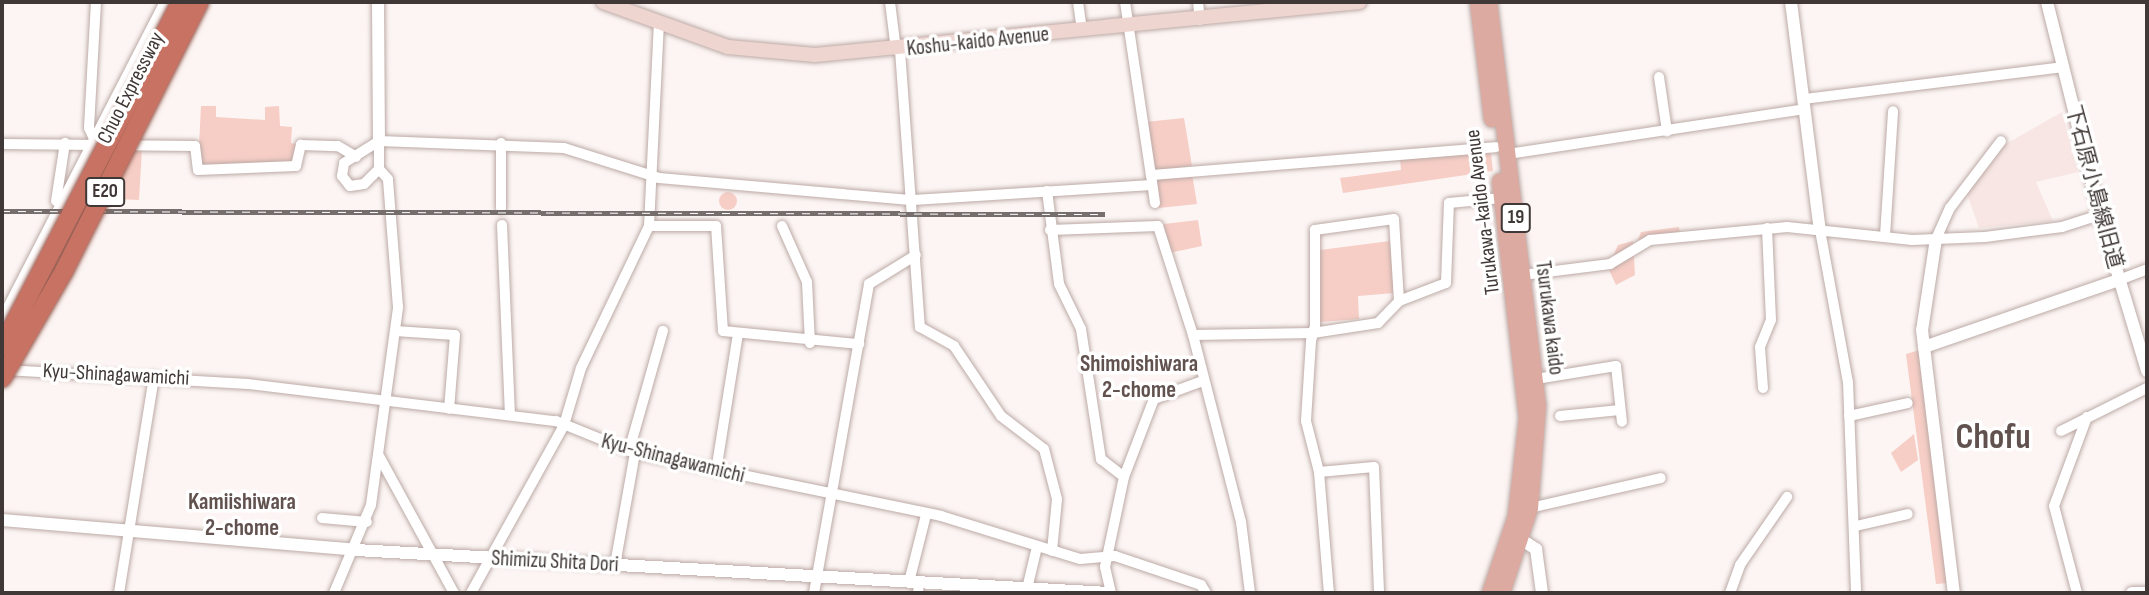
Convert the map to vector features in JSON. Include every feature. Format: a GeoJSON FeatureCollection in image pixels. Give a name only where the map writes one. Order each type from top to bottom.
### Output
{"type":"FeatureCollection","features":[{"type":"Feature","properties":{"kind":"highway","name":"Chuo Expressway"},"geometry":{"type":"LineString","coordinates":[[2,347],[181,2]]}},
{"type":"Feature","properties":{"kind":"highway","name":"Chuo Expressway"},"geometry":{"type":"LineString","coordinates":[[2,378],[64,271],[200,2]]}},
{"type":"Feature","properties":{"kind":"main road","name":"Koshu-kaido Avenue"},"geometry":{"type":"LineString","coordinates":[[603,2],[750,51],[898,50],[1359,2]]}},
{"type":"Feature","properties":{"kind":"main road","name":"Turukawa-kaido Avenue"},"geometry":{"type":"LineString","coordinates":[[1478,2],[1502,151],[1502,198],[1527,433],[1516,516],[1490,593]]}},
{"type":"Feature","properties":{"kind":"main road","name":"Tsurukawa kaido"},"geometry":{"type":"LineString","coordinates":[[1489,2],[1502,151],[1523,275],[1536,379],[1530,508],[1522,540],[1502,593]]}},
{"type":"Feature","properties":{"kind":"street"},"geometry":{"type":"LineString","coordinates":[[96,2],[89,128],[97,145]]}},
{"type":"Feature","properties":{"kind":"street"},"geometry":{"type":"LineString","coordinates":[[2,321],[97,145],[166,2]]}},
{"type":"Feature","properties":{"kind":"street"},"geometry":{"type":"LineString","coordinates":[[334,593],[356,550],[366,522],[379,456],[395,331],[395,240],[388,180],[381,164],[379,141],[378,2]]}},
{"type":"Feature","properties":{"kind":"street"},"geometry":{"type":"LineString","coordinates":[[890,2],[898,50],[914,200],[920,327],[954,346],[1001,416],[1044,449],[1057,499],[1052,551]]}},
{"type":"Feature","properties":{"kind":"street"},"geometry":{"type":"LineString","coordinates":[[1078,2],[1082,32]]}},
{"type":"Feature","properties":{"kind":"street"},"geometry":{"type":"LineString","coordinates":[[1125,2],[1155,203]]}},
{"type":"Feature","properties":{"kind":"street"},"geometry":{"type":"LineString","coordinates":[[1198,2],[1200,20]]}},
{"type":"Feature","properties":{"kind":"street"},"geometry":{"type":"LineString","coordinates":[[1790,2],[1820,230],[1844,358],[1856,526],[1856,593]]}},
{"type":"Feature","properties":{"kind":"street","name":"下石原小島線旧道"},"geometry":{"type":"LineString","coordinates":[[2047,2],[2100,215],[2147,371]]}},
{"type":"Feature","properties":{"kind":"street"},"geometry":{"type":"LineString","coordinates":[[471,593],[564,425],[581,368],[649,226],[659,22]]}},
{"type":"Feature","properties":{"kind":"street"},"geometry":{"type":"LineString","coordinates":[[379,141],[386,146],[501,143],[585,150],[652,174],[773,192],[828,189],[914,200],[1502,151],[1667,131],[1804,104],[2063,66]]}},
{"type":"Feature","properties":{"kind":"street"},"geometry":{"type":"LineString","coordinates":[[1659,77],[1667,131]]}},
{"type":"Feature","properties":{"kind":"street"},"geometry":{"type":"LineString","coordinates":[[1885,236],[1893,111]]}},
{"type":"Feature","properties":{"kind":"street"},"geometry":{"type":"LineString","coordinates":[[379,141],[367,153],[342,167],[350,186],[364,184],[381,164]]}},
{"type":"Feature","properties":{"kind":"street"},"geometry":{"type":"LineString","coordinates":[[1954,593],[1924,346],[1925,282],[1936,239],[1950,208],[2001,141]]}},
{"type":"Feature","properties":{"kind":"street"},"geometry":{"type":"LineString","coordinates":[[56,201],[65,143]]}},
{"type":"Feature","properties":{"kind":"street"},"geometry":{"type":"LineString","coordinates":[[501,143],[501,208]]}},
{"type":"Feature","properties":{"kind":"street"},"geometry":{"type":"LineString","coordinates":[[2,144],[195,146],[198,170],[296,166],[300,145],[338,146],[356,158]]}},
{"type":"Feature","properties":{"kind":"street"},"geometry":{"type":"LineString","coordinates":[[367,153],[381,164]]}},
{"type":"Feature","properties":{"kind":"street"},"geometry":{"type":"LineString","coordinates":[[1047,191],[1059,284],[1087,355],[1101,459],[1124,477]]}},
{"type":"Feature","properties":{"kind":"street"},"geometry":{"type":"LineString","coordinates":[[1193,335],[1313,334],[1378,323],[1399,301],[1446,283],[1449,203],[1502,198]]}},
{"type":"Feature","properties":{"kind":"street"},"geometry":{"type":"LineString","coordinates":[[1523,275],[1610,264],[1644,241],[1768,228],[1936,239],[2062,227],[2100,215]]}},
{"type":"Feature","properties":{"kind":"street"},"geometry":{"type":"LineString","coordinates":[[1329,593],[1319,472],[1307,421],[1313,334],[1315,229],[1394,219],[1399,301]]}},
{"type":"Feature","properties":{"kind":"street"},"geometry":{"type":"LineString","coordinates":[[502,225],[510,414]]}},
{"type":"Feature","properties":{"kind":"street"},"geometry":{"type":"LineString","coordinates":[[649,226],[716,226],[723,331],[810,343],[859,344]]}},
{"type":"Feature","properties":{"kind":"street"},"geometry":{"type":"LineString","coordinates":[[782,226],[807,282],[810,343]]}},
{"type":"Feature","properties":{"kind":"street"},"geometry":{"type":"LineString","coordinates":[[1050,230],[1158,226],[1193,335],[1200,382],[1241,522],[1250,593]]}},
{"type":"Feature","properties":{"kind":"street"},"geometry":{"type":"LineString","coordinates":[[1763,388],[1760,347],[1771,320],[1768,228]]}},
{"type":"Feature","properties":{"kind":"street"},"geometry":{"type":"LineString","coordinates":[[814,593],[869,284],[916,255]]}},
{"type":"Feature","properties":{"kind":"street"},"geometry":{"type":"LineString","coordinates":[[1924,346],[2147,270]]}},
{"type":"Feature","properties":{"kind":"street"},"geometry":{"type":"LineString","coordinates":[[395,331],[455,335],[449,409]]}},
{"type":"Feature","properties":{"kind":"street"},"geometry":{"type":"LineString","coordinates":[[615,565],[632,452],[663,331]]}},
{"type":"Feature","properties":{"kind":"street"},"geometry":{"type":"LineString","coordinates":[[716,471],[738,334]]}},
{"type":"Feature","properties":{"kind":"street"},"geometry":{"type":"LineString","coordinates":[[1536,379],[1616,366],[1622,422]]}},
{"type":"Feature","properties":{"kind":"street","name":"Kyu-Shinagawamichi"},"geometry":{"type":"LineString","coordinates":[[2,370],[154,377],[510,414],[564,425],[632,452],[926,514],[1080,559],[1110,555],[1200,585],[1206,593]]}},
{"type":"Feature","properties":{"kind":"street"},"geometry":{"type":"LineString","coordinates":[[119,593],[154,377]]}},
{"type":"Feature","properties":{"kind":"street"},"geometry":{"type":"LineString","coordinates":[[1110,593],[1105,568],[1110,555],[1124,477],[1154,399],[1200,382]]}},
{"type":"Feature","properties":{"kind":"street"},"geometry":{"type":"LineString","coordinates":[[2061,431],[2147,387]]}},
{"type":"Feature","properties":{"kind":"street"},"geometry":{"type":"LineString","coordinates":[[1849,416],[1908,402]]}},
{"type":"Feature","properties":{"kind":"street"},"geometry":{"type":"LineString","coordinates":[[1560,416],[1620,410]]}},
{"type":"Feature","properties":{"kind":"street"},"geometry":{"type":"LineString","coordinates":[[2077,593],[2054,506],[2087,417]]}},
{"type":"Feature","properties":{"kind":"street"},"geometry":{"type":"LineString","coordinates":[[379,456],[430,554],[454,593]]}},
{"type":"Feature","properties":{"kind":"street"},"geometry":{"type":"LineString","coordinates":[[1319,472],[1374,467],[1379,593]]}},
{"type":"Feature","properties":{"kind":"street"},"geometry":{"type":"LineString","coordinates":[[1530,508],[1661,478]]}},
{"type":"Feature","properties":{"kind":"street"},"geometry":{"type":"LineString","coordinates":[[1730,593],[1740,565],[1787,497]]}},
{"type":"Feature","properties":{"kind":"street"},"geometry":{"type":"LineString","coordinates":[[915,586],[926,514]]}},
{"type":"Feature","properties":{"kind":"street"},"geometry":{"type":"LineString","coordinates":[[1856,526],[1908,514]]}},
{"type":"Feature","properties":{"kind":"street"},"geometry":{"type":"LineString","coordinates":[[322,518],[366,522]]}},
{"type":"Feature","properties":{"kind":"street","name":"Shimizu Shita Dori"},"geometry":{"type":"LineString","coordinates":[[2,520],[356,550],[815,576],[915,586],[1110,593]]}},
{"type":"Feature","properties":{"kind":"street"},"geometry":{"type":"LineString","coordinates":[[1522,540],[1536,549],[1542,593]]}},
{"type":"Feature","properties":{"kind":"street"},"geometry":{"type":"LineString","coordinates":[[1026,591],[1037,547]]}},
{"type":"Feature","properties":{"kind":"street"},"geometry":{"type":"LineString","coordinates":[[2133,593],[2147,593]]}},
{"type":"Feature","properties":{"kind":"shaded area"},"geometry":{"type":"Polygon","coordinates":[[[201,106],[216,106],[216,117],[265,120],[265,107],[279,106],[280,126],[292,127],[291,143],[301,145],[297,162],[198,166],[201,106]]]}},
{"type":"Feature","properties":{"kind":"shaded area"},"geometry":{"type":"Polygon","coordinates":[[[2062,112],[2078,172],[2036,182],[2053,221],[1979,228],[1966,191],[2004,145],[2062,112]]]}},
{"type":"Feature","properties":{"kind":"shaded area"},"geometry":{"type":"Polygon","coordinates":[[[1184,118],[1192,166],[1153,171],[1145,122],[1184,118]]]}},
{"type":"Feature","properties":{"kind":"shaded area"},"geometry":{"type":"Polygon","coordinates":[[[142,149],[139,200],[77,197],[99,150],[142,149]]]}},
{"type":"Feature","properties":{"kind":"shaded area"},"geometry":{"type":"Polygon","coordinates":[[[1483,150],[1491,154],[1493,171],[1343,193],[1340,178],[1401,170],[1400,159],[1483,150]]]}},
{"type":"Feature","properties":{"kind":"shaded area"},"geometry":{"type":"Polygon","coordinates":[[[1192,174],[1197,204],[1159,208],[1155,178],[1192,174]]]}},
{"type":"Feature","properties":{"kind":"shaded area"},"geometry":{"type":"Polygon","coordinates":[[[728,192],[735,194],[735,208],[728,210],[721,208],[719,201],[721,194],[728,192]]]}},
{"type":"Feature","properties":{"kind":"shaded area"},"geometry":{"type":"Polygon","coordinates":[[[1198,220],[1202,246],[1169,253],[1164,224],[1198,220]]]}},
{"type":"Feature","properties":{"kind":"shaded area"},"geometry":{"type":"Polygon","coordinates":[[[1679,227],[1680,235],[1638,240],[1641,232],[1679,227]]]}},
{"type":"Feature","properties":{"kind":"shaded area"},"geometry":{"type":"Polygon","coordinates":[[[1390,241],[1394,293],[1358,296],[1359,319],[1320,322],[1320,250],[1390,241]]]}},
{"type":"Feature","properties":{"kind":"shaded area"},"geometry":{"type":"Polygon","coordinates":[[[1633,241],[1635,275],[1616,285],[1608,268],[1618,245],[1633,241]]]}},
{"type":"Feature","properties":{"kind":"shaded area"},"geometry":{"type":"Polygon","coordinates":[[[1920,350],[1948,583],[1936,584],[1906,354],[1920,350]]]}},
{"type":"Feature","properties":{"kind":"shaded area"},"geometry":{"type":"Polygon","coordinates":[[[1914,434],[1918,460],[1901,472],[1891,453],[1914,434]]]}},
{"type":"Feature","properties":{"kind":"railway"},"geometry":{"type":"LineString","coordinates":[[2,211],[1105,214]]}},
{"type":"Feature","properties":{"kind":"district","name":"Shimoishiwara 2-chome"},"geometry":{"type":"Point","coordinates":[1139,377]}},
{"type":"Feature","properties":{"kind":"district","name":"Chofu"},"geometry":{"type":"Point","coordinates":[1993,438]}},
{"type":"Feature","properties":{"kind":"district","name":"Kamiishiwara 2-chome"},"geometry":{"type":"Point","coordinates":[242,515]}}]}
